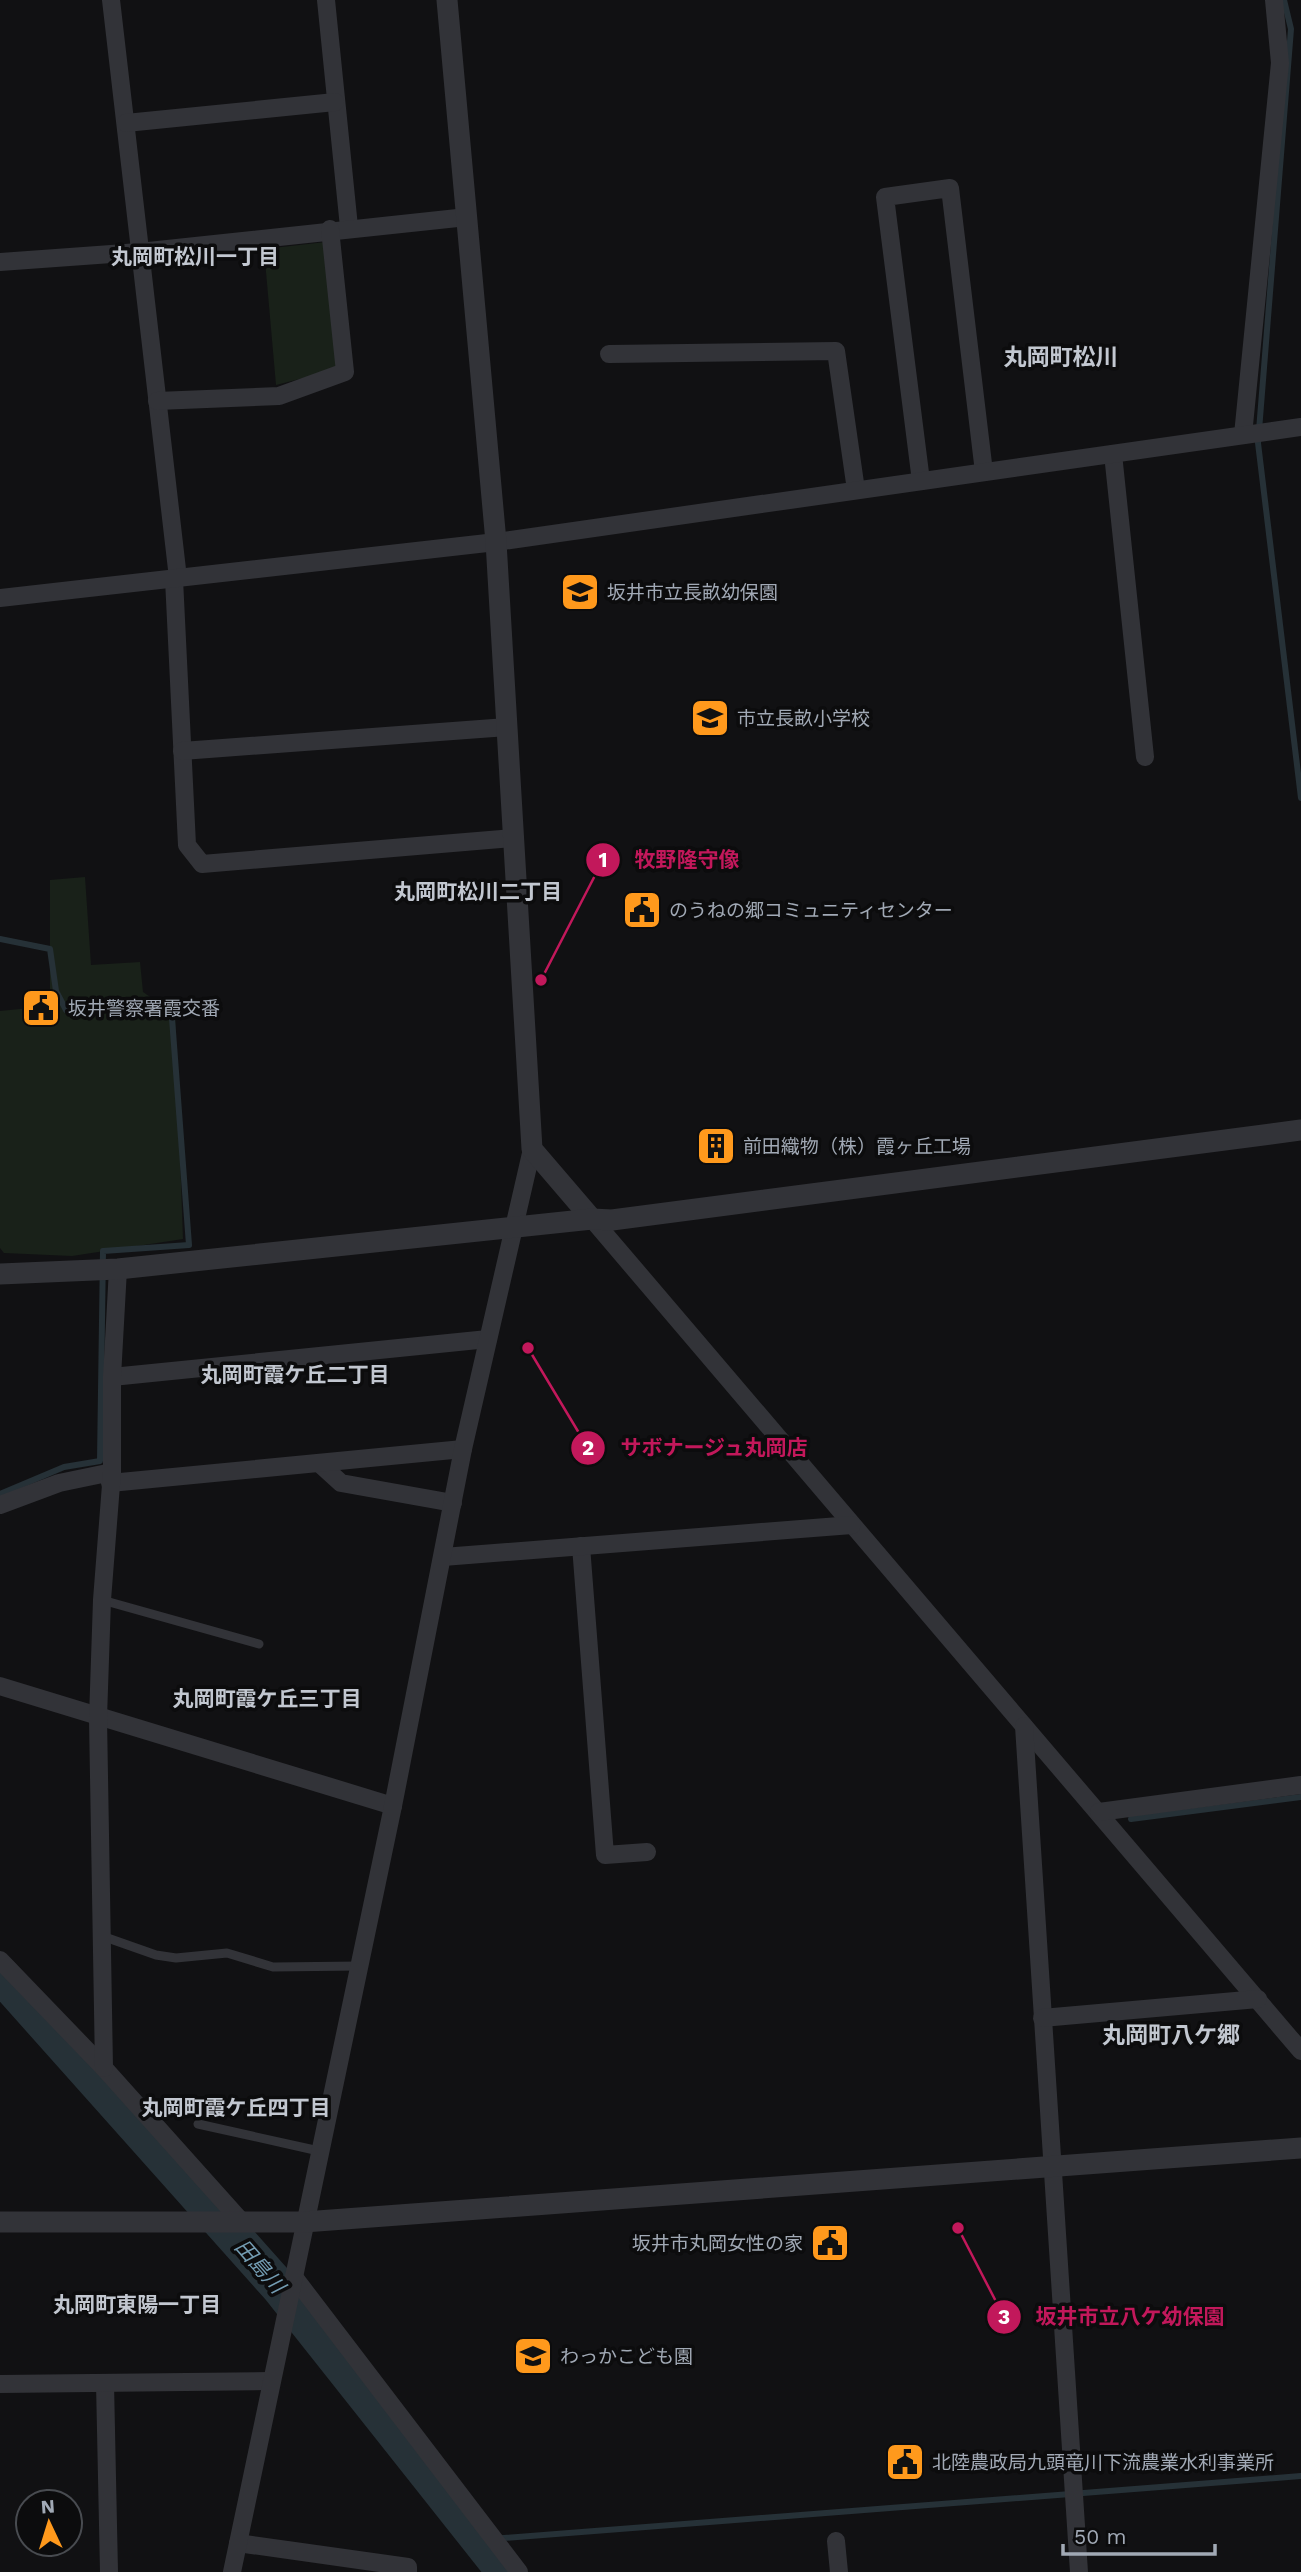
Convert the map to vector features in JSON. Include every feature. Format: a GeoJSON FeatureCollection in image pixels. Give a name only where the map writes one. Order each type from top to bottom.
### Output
{"type":"FeatureCollection","features":[{"type":"Feature","properties":{"kind":"street"},"geometry":{"type":"LineString","coordinates":[[111,0],[176,578],[187,845],[202,863],[513,838]]}},
{"type":"Feature","properties":{"kind":"street"},"geometry":{"type":"LineString","coordinates":[[326,0],[349,227]]}},
{"type":"Feature","properties":{"kind":"street"},"geometry":{"type":"LineString","coordinates":[[232,2572],[393,1806],[463,1449],[532,1149],[496,542],[447,0]]}},
{"type":"Feature","properties":{"kind":"street"},"geometry":{"type":"LineString","coordinates":[[1243,435],[1280,63],[1274,0]]}},
{"type":"Feature","properties":{"kind":"street"},"geometry":{"type":"LineString","coordinates":[[126,123],[335,102]]}},
{"type":"Feature","properties":{"kind":"street"},"geometry":{"type":"LineString","coordinates":[[921,481],[885,197],[950,188],[984,472]]}},
{"type":"Feature","properties":{"kind":"street"},"geometry":{"type":"LineString","coordinates":[[0,262],[139,252],[467,216]]}},
{"type":"Feature","properties":{"kind":"street"},"geometry":{"type":"LineString","coordinates":[[157,401],[279,396],[345,372],[330,229]]}},
{"type":"Feature","properties":{"kind":"street"},"geometry":{"type":"LineString","coordinates":[[609,354],[836,351],[856,490]]}},
{"type":"Feature","properties":{"kind":"street"},"geometry":{"type":"LineString","coordinates":[[0,598],[496,542],[1301,427]]}},
{"type":"Feature","properties":{"kind":"street"},"geometry":{"type":"LineString","coordinates":[[1113,454],[1145,757]]}},
{"type":"Feature","properties":{"kind":"street"},"geometry":{"type":"LineString","coordinates":[[182,751],[507,727]]}},
{"type":"Feature","properties":{"kind":"street"},"geometry":{"type":"LineString","coordinates":[[0,1274],[118,1269],[592,1219],[611,1220],[1301,1130]]}},
{"type":"Feature","properties":{"kind":"street"},"geometry":{"type":"LineString","coordinates":[[532,1149],[1301,2051]]}},
{"type":"Feature","properties":{"kind":"street"},"geometry":{"type":"LineString","coordinates":[[104,2068],[98,1718],[102,1600],[111,1478],[112,1377],[118,1269]]}},
{"type":"Feature","properties":{"kind":"street"},"geometry":{"type":"LineString","coordinates":[[112,1377],[488,1339]]}},
{"type":"Feature","properties":{"kind":"street"},"geometry":{"type":"LineString","coordinates":[[0,1505],[60,1483],[463,1449]]}},
{"type":"Feature","properties":{"kind":"street"},"geometry":{"type":"LineString","coordinates":[[319,1463],[341,1483],[453,1503]]}},
{"type":"Feature","properties":{"kind":"street"},"geometry":{"type":"LineString","coordinates":[[443,1557],[852,1525]]}},
{"type":"Feature","properties":{"kind":"street"},"geometry":{"type":"LineString","coordinates":[[581,1546],[605,1855],[648,1852]]}},
{"type":"Feature","properties":{"kind":"street"},"geometry":{"type":"LineString","coordinates":[[0,1686],[393,1806]]}},
{"type":"Feature","properties":{"kind":"street"},"geometry":{"type":"LineString","coordinates":[[1024,1726],[1051,2168],[1069,2525],[1079,2572]]}},
{"type":"Feature","properties":{"kind":"street"},"geometry":{"type":"LineString","coordinates":[[1099,1812],[1301,1785]]}},
{"type":"Feature","properties":{"kind":"street"},"geometry":{"type":"LineString","coordinates":[[0,1960],[104,2068],[241,2221]]}},
{"type":"Feature","properties":{"kind":"street"},"geometry":{"type":"LineString","coordinates":[[1042,2018],[1258,1999]]}},
{"type":"Feature","properties":{"kind":"street"},"geometry":{"type":"LineString","coordinates":[[0,2222],[304,2222],[1301,2148]]}},
{"type":"Feature","properties":{"kind":"street"},"geometry":{"type":"LineString","coordinates":[[294,2277],[519,2572]]}},
{"type":"Feature","properties":{"kind":"street"},"geometry":{"type":"LineString","coordinates":[[0,2384],[270,2381]]}},
{"type":"Feature","properties":{"kind":"street"},"geometry":{"type":"LineString","coordinates":[[105,2383],[109,2572]]}},
{"type":"Feature","properties":{"kind":"street"},"geometry":{"type":"LineString","coordinates":[[836,2540],[838,2572]]}},
{"type":"Feature","properties":{"kind":"street"},"geometry":{"type":"LineString","coordinates":[[237,2543],[408,2567],[408,2572]]}},
{"type":"Feature","properties":{"kind":"lane"},"geometry":{"type":"LineString","coordinates":[[102,1600],[259,1644]]}},
{"type":"Feature","properties":{"kind":"lane"},"geometry":{"type":"LineString","coordinates":[[102,1936],[156,1955],[176,1958],[227,1953],[273,1967],[359,1966]]}},
{"type":"Feature","properties":{"kind":"lane"},"geometry":{"type":"LineString","coordinates":[[198,2124],[319,2151]]}},
{"type":"Feature","properties":{"kind":"shaded area"},"geometry":{"type":"Polygon","coordinates":[[[326,242],[339,369],[276,385],[264,249],[326,242]]]}},
{"type":"Feature","properties":{"kind":"shaded area"},"geometry":{"type":"Polygon","coordinates":[[[85,877],[91,965],[140,962],[143,992],[175,1014],[183,1239],[72,1256],[4,1253],[0,1248],[0,1011],[50,1006],[50,880],[85,877]]]}},
{"type":"Feature","properties":{"kind":"waterway"},"geometry":{"type":"LineString","coordinates":[[1284,0],[1291,29],[1258,443],[1301,798]]}},
{"type":"Feature","properties":{"kind":"waterway"},"geometry":{"type":"LineString","coordinates":[[0,939],[50,949],[56,991],[66,1010],[171,1005],[189,1245],[103,1251],[100,1461],[64,1467],[0,1494]]}},
{"type":"Feature","properties":{"kind":"waterway"},"geometry":{"type":"LineString","coordinates":[[1131,1819],[1301,1797]]}},
{"type":"Feature","properties":{"kind":"waterway","name":"田島川"},"geometry":{"type":"LineString","coordinates":[[0,1974],[280,2288],[505,2572]]}},
{"type":"Feature","properties":{"kind":"waterway"},"geometry":{"type":"LineString","coordinates":[[478,2540],[1301,2476]]}},
{"type":"Feature","properties":{"kind":"place","name":"坂井市立長畝幼保園"},"geometry":{"type":"Point","coordinates":[580,592]}},
{"type":"Feature","properties":{"kind":"place","name":"市立長畝小学校"},"geometry":{"type":"Point","coordinates":[710,718]}},
{"type":"Feature","properties":{"kind":"place","name":"のうねの郷コミュニティセンター"},"geometry":{"type":"Point","coordinates":[642,910]}},
{"type":"Feature","properties":{"kind":"place","name":"牧野隆守像"},"geometry":{"type":"Point","coordinates":[541,980]}},
{"type":"Feature","properties":{"kind":"place","name":"坂井警察署霞交番"},"geometry":{"type":"Point","coordinates":[41,1008]}},
{"type":"Feature","properties":{"kind":"place","name":"前田織物（株）霞ヶ丘工場"},"geometry":{"type":"Point","coordinates":[716,1146]}},
{"type":"Feature","properties":{"kind":"place","name":"サボナージュ丸岡店"},"geometry":{"type":"Point","coordinates":[528,1348]}},
{"type":"Feature","properties":{"kind":"place","name":"坂井市立八ケ幼保園"},"geometry":{"type":"Point","coordinates":[958,2228]}},
{"type":"Feature","properties":{"kind":"place","name":"坂井市丸岡女性の家"},"geometry":{"type":"Point","coordinates":[830,2243]}},
{"type":"Feature","properties":{"kind":"place","name":"わっかこども園"},"geometry":{"type":"Point","coordinates":[533,2356]}},
{"type":"Feature","properties":{"kind":"place","name":"北陸農政局九頭竜川下流農業水利事業所"},"geometry":{"type":"Point","coordinates":[905,2462]}},
{"type":"Feature","properties":{"kind":"district","name":"丸岡町松川一丁目"},"geometry":{"type":"Point","coordinates":[195,256]}},
{"type":"Feature","properties":{"kind":"district","name":"丸岡町松川"},"geometry":{"type":"Point","coordinates":[1061,357]}},
{"type":"Feature","properties":{"kind":"district","name":"丸岡町松川二丁目"},"geometry":{"type":"Point","coordinates":[478,891]}},
{"type":"Feature","properties":{"kind":"district","name":"丸岡町霞ケ丘二丁目"},"geometry":{"type":"Point","coordinates":[295,1374]}},
{"type":"Feature","properties":{"kind":"district","name":"丸岡町霞ケ丘三丁目"},"geometry":{"type":"Point","coordinates":[267,1698]}},
{"type":"Feature","properties":{"kind":"district","name":"丸岡町八ケ郷"},"geometry":{"type":"Point","coordinates":[1171,2035]}},
{"type":"Feature","properties":{"kind":"district","name":"丸岡町霞ケ丘四丁目"},"geometry":{"type":"Point","coordinates":[236,2107]}},
{"type":"Feature","properties":{"kind":"district","name":"丸岡町東陽一丁目"},"geometry":{"type":"Point","coordinates":[137,2304]}}]}
